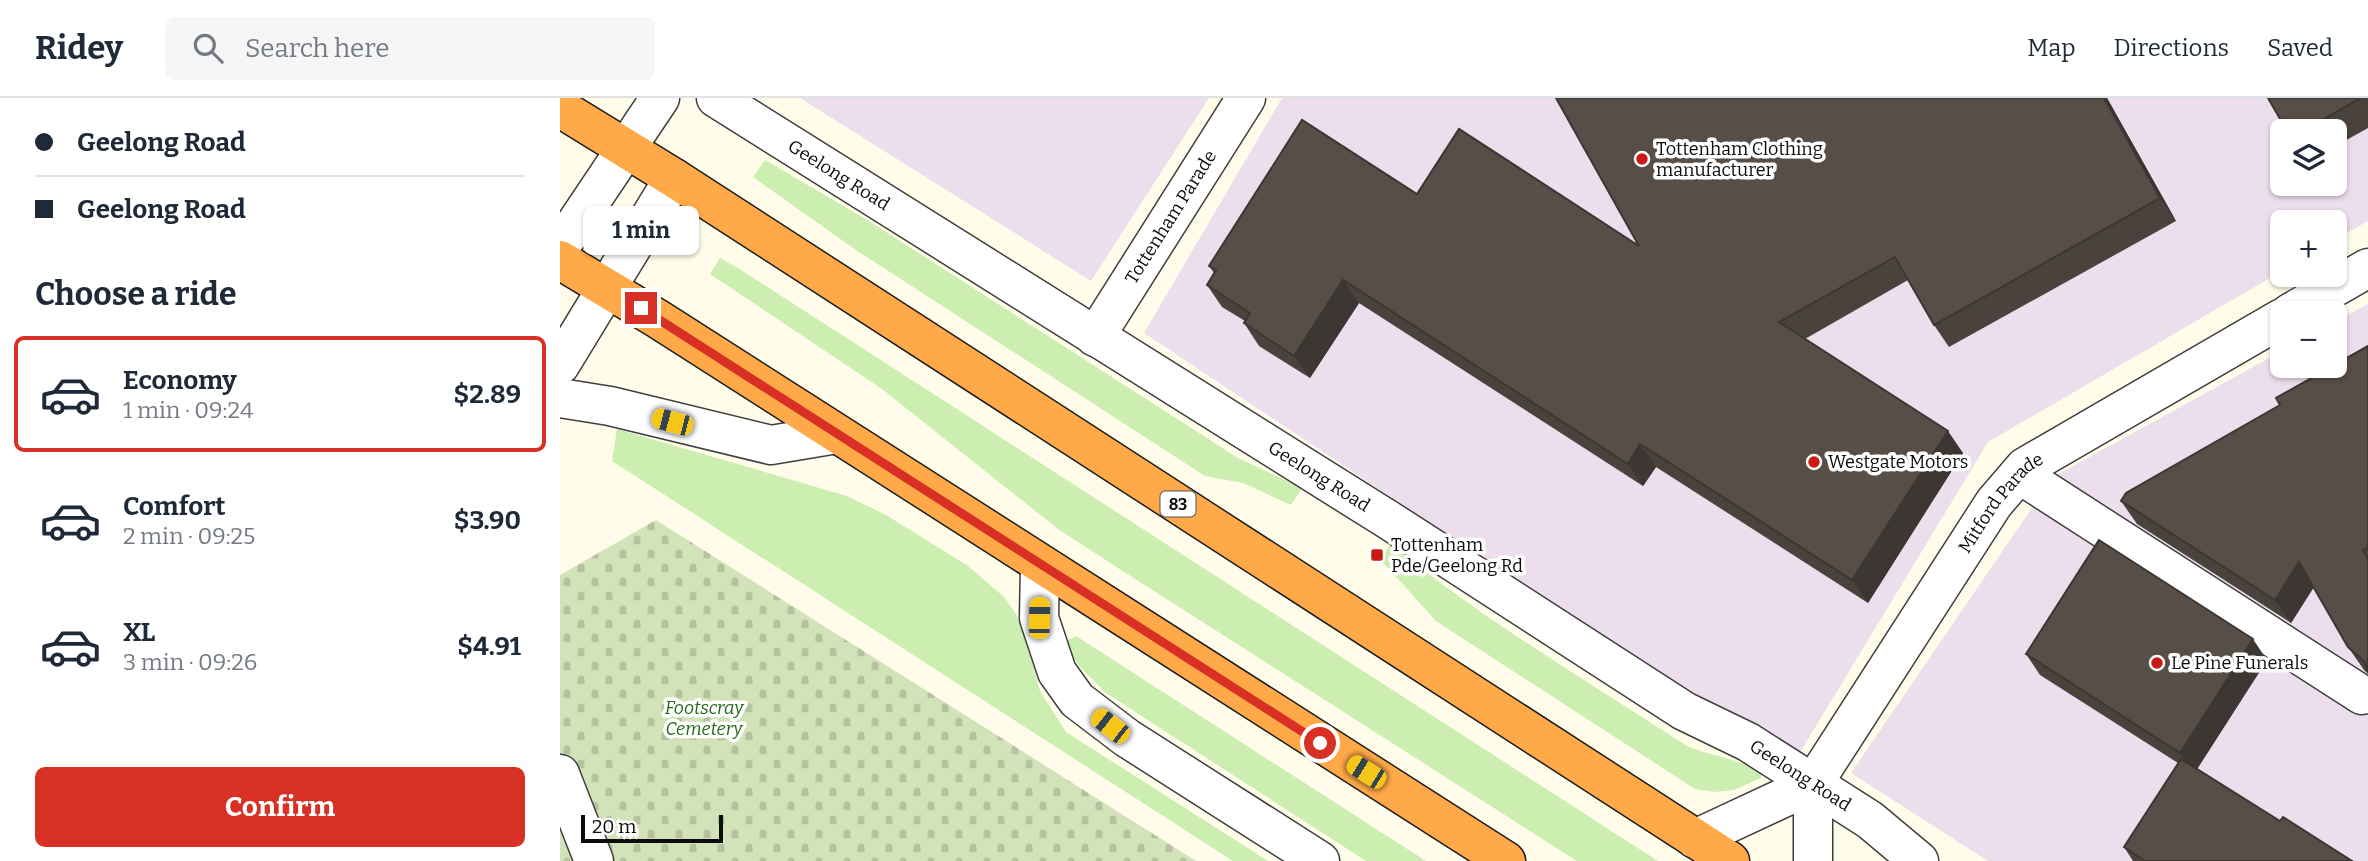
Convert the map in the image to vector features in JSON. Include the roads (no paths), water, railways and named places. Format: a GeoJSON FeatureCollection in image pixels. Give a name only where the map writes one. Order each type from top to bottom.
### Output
{"type":"FeatureCollection","features":[{"type":"Feature","properties":{"kind":"highway","name":"83"},"geometry":{"type":"LineString","coordinates":[[560,108],[674,178],[1730,861]]}},
{"type":"Feature","properties":{"kind":"highway"},"geometry":{"type":"LineString","coordinates":[[560,260],[607,287],[1506,861]]}},
{"type":"Feature","properties":{"kind":"street"},"geometry":{"type":"LineString","coordinates":[[560,247],[660,98]]}},
{"type":"Feature","properties":{"kind":"street","name":"Geelong Road"},"geometry":{"type":"LineString","coordinates":[[716,98],[1387,519],[1684,711],[1748,742],[1870,820],[1919,861]]}},
{"type":"Feature","properties":{"kind":"street","name":"Tottenham Parade"},"geometry":{"type":"LineString","coordinates":[[1095,337],[1246,98]]}},
{"type":"Feature","properties":{"kind":"street"},"geometry":{"type":"LineString","coordinates":[[560,365],[674,178]]}},
{"type":"Feature","properties":{"kind":"street"},"geometry":{"type":"LineString","coordinates":[[2311,301],[2368,268]]}},
{"type":"Feature","properties":{"kind":"street","name":"Mitford Parade"},"geometry":{"type":"LineString","coordinates":[[1813,784],[1994,503],[2019,474],[2052,450],[2270,325]]}},
{"type":"Feature","properties":{"kind":"street"},"geometry":{"type":"LineString","coordinates":[[560,398],[610,406],[771,445],[836,434]]}},
{"type":"Feature","properties":{"kind":"street"},"geometry":{"type":"LineString","coordinates":[[2019,474],[2362,695]]}},
{"type":"Feature","properties":{"kind":"street"},"geometry":{"type":"LineString","coordinates":[[1040,565],[1039,618],[1057,672],[1077,700],[1127,738],[1320,861]]}},
{"type":"Feature","properties":{"kind":"street"},"geometry":{"type":"LineString","coordinates":[[560,774],[594,861]]}},
{"type":"Feature","properties":{"kind":"street"},"geometry":{"type":"LineString","coordinates":[[1695,839],[1813,784],[1813,861]]}},
{"type":"Feature","properties":{"kind":"place","name":"Tottenham Clothing manufacturer"},"geometry":{"type":"Point","coordinates":[1642,159]}},
{"type":"Feature","properties":{"kind":"place","name":"Westgate Motors"},"geometry":{"type":"Point","coordinates":[1814,462]}},
{"type":"Feature","properties":{"kind":"place","name":"Tottenham Pde/Geelong Rd"},"geometry":{"type":"Point","coordinates":[1377,555]}},
{"type":"Feature","properties":{"kind":"place","name":"Le Pine Funerals"},"geometry":{"type":"Point","coordinates":[2157,663]}},
{"type":"Feature","properties":{"kind":"park label","name":"Footscray Cemetery"},"geometry":{"type":"Point","coordinates":[704,718]}}]}
